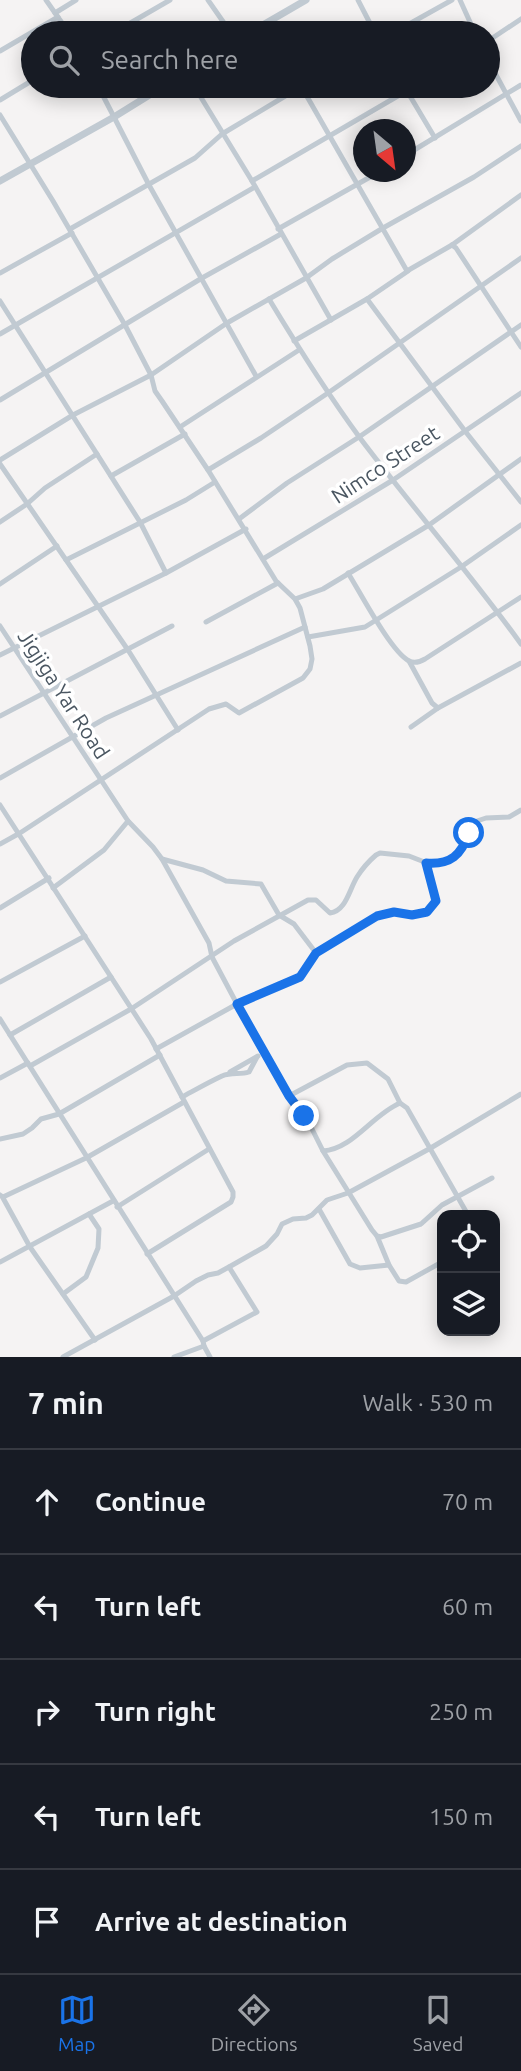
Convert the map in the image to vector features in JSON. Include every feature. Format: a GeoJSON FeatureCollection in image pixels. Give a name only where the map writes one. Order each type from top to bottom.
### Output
{"type":"FeatureCollection","features":[{"type":"Feature","properties":{"kind":"street"},"geometry":{"type":"LineString","coordinates":[[46,0],[60,21]]}},
{"type":"Feature","properties":{"kind":"street"},"geometry":{"type":"LineString","coordinates":[[47,21],[76,0]]}},
{"type":"Feature","properties":{"kind":"street"},"geometry":{"type":"LineString","coordinates":[[134,21],[170,0]]}},
{"type":"Feature","properties":{"kind":"street"},"geometry":{"type":"LineString","coordinates":[[208,0],[223,21]]}},
{"type":"Feature","properties":{"kind":"street"},"geometry":{"type":"LineString","coordinates":[[269,21],[306,0]]}},
{"type":"Feature","properties":{"kind":"street"},"geometry":{"type":"LineString","coordinates":[[358,0],[369,21]]}},
{"type":"Feature","properties":{"kind":"street"},"geometry":{"type":"LineString","coordinates":[[414,21],[452,0]]}},
{"type":"Feature","properties":{"kind":"street"},"geometry":{"type":"LineString","coordinates":[[460,0],[470,21]]}},
{"type":"Feature","properties":{"kind":"street"},"geometry":{"type":"LineString","coordinates":[[500,33],[521,19]]}},
{"type":"Feature","properties":{"kind":"street"},"geometry":{"type":"LineString","coordinates":[[0,51],[21,38]]}},
{"type":"Feature","properties":{"kind":"street"},"geometry":{"type":"LineString","coordinates":[[500,84],[521,121]]}},
{"type":"Feature","properties":{"kind":"street"},"geometry":{"type":"LineString","coordinates":[[416,149],[521,85]]}},
{"type":"Feature","properties":{"kind":"street"},"geometry":{"type":"LineString","coordinates":[[0,100],[21,87]]}},
{"type":"Feature","properties":{"kind":"street"},"geometry":{"type":"LineString","coordinates":[[104,98],[175,233],[256,376]]}},
{"type":"Feature","properties":{"kind":"street"},"geometry":{"type":"LineString","coordinates":[[0,181],[145,98]]}},
{"type":"Feature","properties":{"kind":"street"},"geometry":{"type":"LineString","coordinates":[[201,98],[331,320]]}},
{"type":"Feature","properties":{"kind":"street"},"geometry":{"type":"LineString","coordinates":[[0,273],[195,158],[222,134],[282,98]]}},
{"type":"Feature","properties":{"kind":"street"},"geometry":{"type":"LineString","coordinates":[[309,98],[408,271]]}},
{"type":"Feature","properties":{"kind":"street"},"geometry":{"type":"LineString","coordinates":[[0,334],[175,233],[390,98]]}},
{"type":"Feature","properties":{"kind":"street"},"geometry":{"type":"LineString","coordinates":[[412,98],[435,138]]}},
{"type":"Feature","properties":{"kind":"street"},"geometry":{"type":"LineString","coordinates":[[0,115],[125,325],[151,375],[155,391],[246,529],[278,583],[295,599],[300,608],[312,659],[310,669],[303,678],[239,713],[226,704],[209,709],[0,844]]}},
{"type":"Feature","properties":{"kind":"street"},"geometry":{"type":"LineString","coordinates":[[178,730],[128,650],[0,462],[73,415],[151,375],[227,323],[306,278],[383,228],[474,177],[521,146]]}},
{"type":"Feature","properties":{"kind":"street"},"geometry":{"type":"LineString","coordinates":[[0,400],[362,182]]}},
{"type":"Feature","properties":{"kind":"street"},"geometry":{"type":"LineString","coordinates":[[294,341],[452,245],[521,195]]}},
{"type":"Feature","properties":{"kind":"street"},"geometry":{"type":"LineString","coordinates":[[452,245],[521,347]]}},
{"type":"Feature","properties":{"kind":"street"},"geometry":{"type":"LineString","coordinates":[[208,470],[328,393],[521,258]]}},
{"type":"Feature","properties":{"kind":"street"},"geometry":{"type":"LineString","coordinates":[[269,299],[299,350],[359,437],[521,644]]}},
{"type":"Feature","properties":{"kind":"street"},"geometry":{"type":"LineString","coordinates":[[367,299],[465,432],[521,502]]}},
{"type":"Feature","properties":{"kind":"street"},"geometry":{"type":"LineString","coordinates":[[0,301],[140,522],[166,573]]}},
{"type":"Feature","properties":{"kind":"street"},"geometry":{"type":"LineString","coordinates":[[239,519],[287,483],[359,437],[521,325]]}},
{"type":"Feature","properties":{"kind":"street"},"geometry":{"type":"LineString","coordinates":[[180,427],[299,350]]}},
{"type":"Feature","properties":{"kind":"street","name":"Nimco Street"},"geometry":{"type":"LineString","coordinates":[[263,559],[393,480],[521,393]]}},
{"type":"Feature","properties":{"kind":"street"},"geometry":{"type":"LineString","coordinates":[[111,476],[185,434]]}},
{"type":"Feature","properties":{"kind":"street"},"geometry":{"type":"LineString","coordinates":[[0,522],[97,454]]}},
{"type":"Feature","properties":{"kind":"street"},"geometry":{"type":"LineString","coordinates":[[295,599],[323,589],[429,525],[521,459]]}},
{"type":"Feature","properties":{"kind":"street"},"geometry":{"type":"LineString","coordinates":[[66,560],[186,500],[215,482]]}},
{"type":"Feature","properties":{"kind":"street"},"geometry":{"type":"LineString","coordinates":[[308,637],[356,629],[376,620],[521,526]]}},
{"type":"Feature","properties":{"kind":"street"},"geometry":{"type":"LineString","coordinates":[[0,655],[166,573],[246,529]]}},
{"type":"Feature","properties":{"kind":"street"},"geometry":{"type":"LineString","coordinates":[[0,584],[57,546]]}},
{"type":"Feature","properties":{"kind":"street"},"geometry":{"type":"LineString","coordinates":[[348,573],[376,620],[399,652],[409,661],[432,703],[438,708]]}},
{"type":"Feature","properties":{"kind":"street"},"geometry":{"type":"LineString","coordinates":[[206,622],[278,583]]}},
{"type":"Feature","properties":{"kind":"street"},"geometry":{"type":"LineString","coordinates":[[409,661],[414,663],[425,659],[521,597]]}},
{"type":"Feature","properties":{"kind":"street","name":"Jigjiga Yar Road"},"geometry":{"type":"LineString","coordinates":[[0,626],[128,821],[162,859],[209,943],[212,957],[260,1055],[308,1122],[348,1193],[377,1236],[389,1265]]}},
{"type":"Feature","properties":{"kind":"street"},"geometry":{"type":"LineString","coordinates":[[0,716],[172,626]]}},
{"type":"Feature","properties":{"kind":"street"},"geometry":{"type":"LineString","coordinates":[[0,778],[72,736],[156,694],[305,627]]}},
{"type":"Feature","properties":{"kind":"street"},"geometry":{"type":"LineString","coordinates":[[411,727],[438,708],[521,663]]}},
{"type":"Feature","properties":{"kind":"street"},"geometry":{"type":"LineString","coordinates":[[0,804],[160,1055],[233,1192],[232,1200],[147,1254]]}},
{"type":"Feature","properties":{"kind":"street"},"geometry":{"type":"LineString","coordinates":[[0,1078],[131,1009],[234,941],[308,900],[316,900],[330,913],[338,911],[357,877],[371,859],[380,853],[409,856],[436,864],[453,859],[459,855],[477,821],[509,817],[521,810]]}},
{"type":"Feature","properties":{"kind":"street"},"geometry":{"type":"LineString","coordinates":[[53,888],[104,850],[128,821]]}},
{"type":"Feature","properties":{"kind":"street"},"geometry":{"type":"LineString","coordinates":[[162,859],[203,870],[226,881],[261,884],[279,915],[294,924],[316,953]]}},
{"type":"Feature","properties":{"kind":"street"},"geometry":{"type":"LineString","coordinates":[[156,1049],[237,1004],[300,977],[316,953],[377,916],[394,912],[412,915],[427,912],[436,901],[426,863]]}},
{"type":"Feature","properties":{"kind":"street"},"geometry":{"type":"LineString","coordinates":[[0,908],[49,878]]}},
{"type":"Feature","properties":{"kind":"street"},"geometry":{"type":"LineString","coordinates":[[0,982],[85,936]]}},
{"type":"Feature","properties":{"kind":"street"},"geometry":{"type":"LineString","coordinates":[[10,1035],[111,977]]}},
{"type":"Feature","properties":{"kind":"street"},"geometry":{"type":"LineString","coordinates":[[0,1019],[210,1357]]}},
{"type":"Feature","properties":{"kind":"street"},"geometry":{"type":"LineString","coordinates":[[0,1139],[23,1134],[41,1119],[59,1114],[160,1055]]}},
{"type":"Feature","properties":{"kind":"street"},"geometry":{"type":"LineString","coordinates":[[223,1075],[249,1072],[260,1055]]}},
{"type":"Feature","properties":{"kind":"street"},"geometry":{"type":"LineString","coordinates":[[95,1340],[30,1247],[1,1197],[86,1158],[260,1055]]}},
{"type":"Feature","properties":{"kind":"street"},"geometry":{"type":"LineString","coordinates":[[289,1096],[347,1065],[367,1063],[388,1079],[464,1210]]}},
{"type":"Feature","properties":{"kind":"street"},"geometry":{"type":"LineString","coordinates":[[63,1357],[174,1296],[196,1281],[218,1273],[266,1246],[282,1224],[293,1219],[306,1218],[327,1200],[348,1193],[429,1149],[521,1094]]}},
{"type":"Feature","properties":{"kind":"street"},"geometry":{"type":"LineString","coordinates":[[323,1151],[334,1150],[343,1145],[386,1109],[400,1103]]}},
{"type":"Feature","properties":{"kind":"street"},"geometry":{"type":"LineString","coordinates":[[117,1207],[209,1149]]}},
{"type":"Feature","properties":{"kind":"street"},"geometry":{"type":"LineString","coordinates":[[377,1236],[421,1224],[442,1205],[492,1178]]}},
{"type":"Feature","properties":{"kind":"street"},"geometry":{"type":"LineString","coordinates":[[0,1262],[113,1201]]}},
{"type":"Feature","properties":{"kind":"street"},"geometry":{"type":"LineString","coordinates":[[319,1209],[350,1264],[360,1268],[389,1265],[399,1281],[405,1282],[437,1265]]}},
{"type":"Feature","properties":{"kind":"street"},"geometry":{"type":"LineString","coordinates":[[63,1294],[86,1277],[98,1248],[99,1229],[89,1214]]}},
{"type":"Feature","properties":{"kind":"street"},"geometry":{"type":"LineString","coordinates":[[174,1357],[257,1312],[229,1267]]}},
{"type":"Feature","properties":{"kind":"route"},"geometry":{"type":"LineString","coordinates":[[304,1116],[263,1053],[237,1004],[300,977],[316,953],[377,916],[394,912],[412,915],[427,912],[436,901],[426,863],[436,864],[459,855],[469,833]]}}]}
